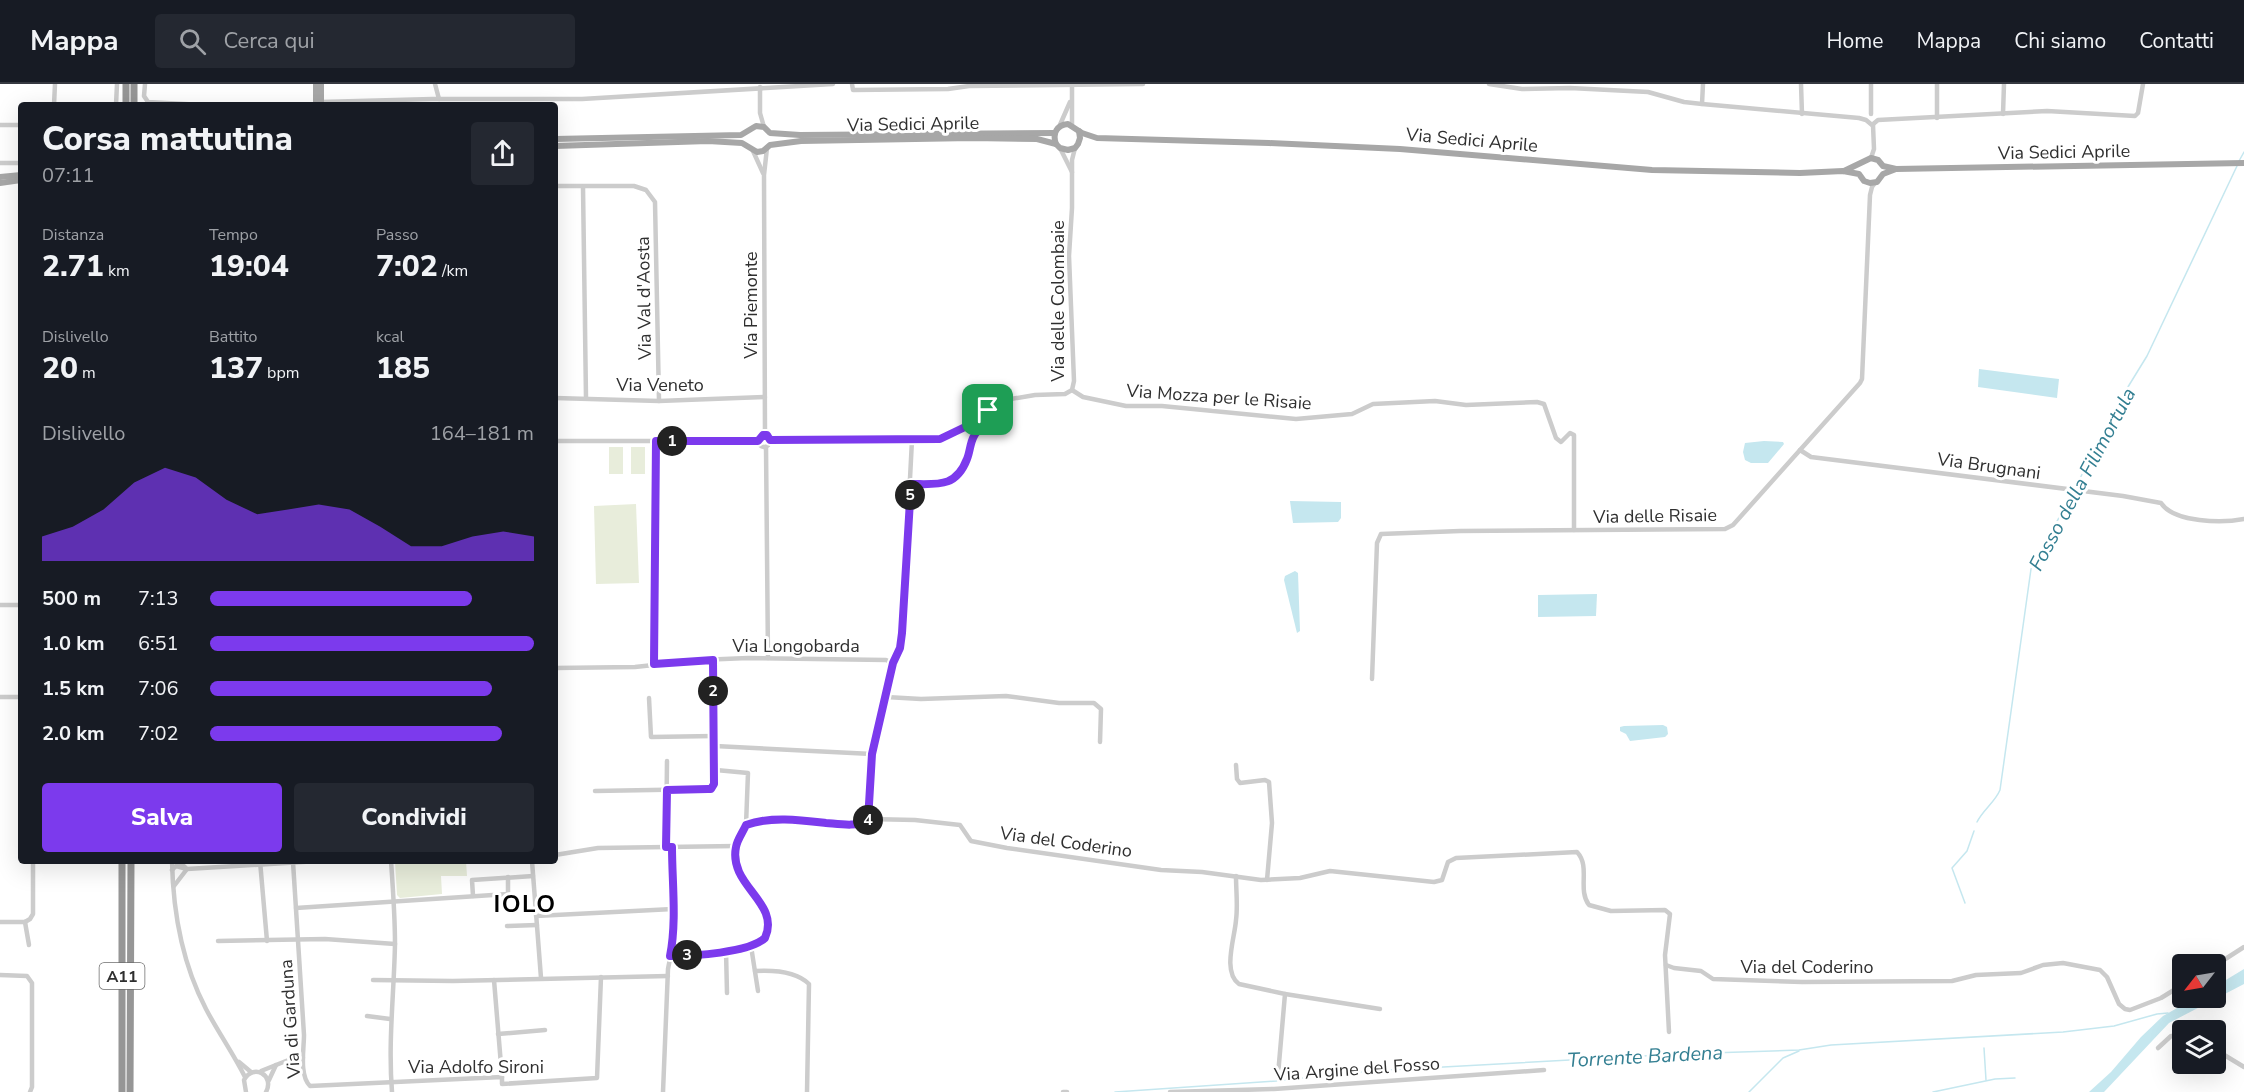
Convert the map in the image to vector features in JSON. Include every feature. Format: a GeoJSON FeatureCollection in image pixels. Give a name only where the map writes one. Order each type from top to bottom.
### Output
{"type":"FeatureCollection","features":[{"type":"Feature","properties":{"kind":"highway"},"geometry":{"type":"LineString","coordinates":[[126,84],[126,102]]}},
{"type":"Feature","properties":{"kind":"highway"},"geometry":{"type":"LineString","coordinates":[[134,84],[134,102]]}},
{"type":"Feature","properties":{"kind":"highway","name":"A11"},"geometry":{"type":"LineString","coordinates":[[122,864],[122,1092]]}},
{"type":"Feature","properties":{"kind":"highway","name":"A11"},"geometry":{"type":"LineString","coordinates":[[130,864],[130,1092]]}},
{"type":"Feature","properties":{"kind":"main road"},"geometry":{"type":"LineString","coordinates":[[315,84],[319,102]]}},
{"type":"Feature","properties":{"kind":"main road"},"geometry":{"type":"LineString","coordinates":[[319,102],[321,84]]}},
{"type":"Feature","properties":{"kind":"main road","name":"Via Sedici Aprile"},"geometry":{"type":"LineString","coordinates":[[770,133],[809,135],[1057,130],[1065,124],[1072,125]]}},
{"type":"Feature","properties":{"kind":"main road"},"geometry":{"type":"LineString","coordinates":[[1072,125],[1098,138]]}},
{"type":"Feature","properties":{"kind":"main road"},"geometry":{"type":"LineString","coordinates":[[751,149],[745,140],[746,134],[756,126],[764,127],[770,133],[769,146]]}},
{"type":"Feature","properties":{"kind":"main road"},"geometry":{"type":"LineString","coordinates":[[1057,130],[1058,146]]}},
{"type":"Feature","properties":{"kind":"main road"},"geometry":{"type":"LineString","coordinates":[[1077,146],[1080,138],[1078,130]]}},
{"type":"Feature","properties":{"kind":"main road"},"geometry":{"type":"LineString","coordinates":[[558,139],[746,134]]}},
{"type":"Feature","properties":{"kind":"main road","name":"Via Sedici Aprile"},"geometry":{"type":"LineString","coordinates":[[558,146],[708,141],[742,143],[761,152],[769,146],[801,141],[964,138],[1037,139],[1068,150],[1098,138],[1269,142],[1400,149],[1652,170],[1777,173],[1843,171],[1859,174]]}},
{"type":"Feature","properties":{"kind":"main road"},"geometry":{"type":"LineString","coordinates":[[1860,164],[1859,174],[1867,183],[1877,182],[1883,174],[1877,161]]}},
{"type":"Feature","properties":{"kind":"main road","name":"Via Sedici Aprile"},"geometry":{"type":"LineString","coordinates":[[1843,171],[1860,164],[1877,161],[1896,170]]}},
{"type":"Feature","properties":{"kind":"main road","name":"Via Sedici Aprile"},"geometry":{"type":"LineString","coordinates":[[1883,174],[1896,170],[2244,163]]}},
{"type":"Feature","properties":{"kind":"main road"},"geometry":{"type":"LineString","coordinates":[[0,177],[18,175]]}},
{"type":"Feature","properties":{"kind":"main road"},"geometry":{"type":"LineString","coordinates":[[0,183],[18,180]]}},
{"type":"Feature","properties":{"kind":"street"},"geometry":{"type":"LineString","coordinates":[[54,102],[55,84]]}},
{"type":"Feature","properties":{"kind":"street"},"geometry":{"type":"LineString","coordinates":[[116,102],[117,84]]}},
{"type":"Feature","properties":{"kind":"street"},"geometry":{"type":"LineString","coordinates":[[145,84],[144,96],[148,102]]}},
{"type":"Feature","properties":{"kind":"street"},"geometry":{"type":"LineString","coordinates":[[435,84],[439,99]]}},
{"type":"Feature","properties":{"kind":"street"},"geometry":{"type":"LineString","coordinates":[[367,102],[439,99],[582,99],[834,84]]}},
{"type":"Feature","properties":{"kind":"street"},"geometry":{"type":"LineString","coordinates":[[852,84],[853,90],[1143,84]]}},
{"type":"Feature","properties":{"kind":"street"},"geometry":{"type":"LineString","coordinates":[[1072,84],[1072,125]]}},
{"type":"Feature","properties":{"kind":"street"},"geometry":{"type":"LineString","coordinates":[[1489,84],[1657,93],[1684,102],[1866,120],[1868,123],[2047,111],[2135,116],[2138,113],[2143,84]]}},
{"type":"Feature","properties":{"kind":"street"},"geometry":{"type":"LineString","coordinates":[[1632,84],[1632,91]]}},
{"type":"Feature","properties":{"kind":"street"},"geometry":{"type":"LineString","coordinates":[[1702,104],[1703,84]]}},
{"type":"Feature","properties":{"kind":"street"},"geometry":{"type":"LineString","coordinates":[[1801,84],[1802,114]]}},
{"type":"Feature","properties":{"kind":"street"},"geometry":{"type":"LineString","coordinates":[[1866,120],[1871,114],[1871,84]]}},
{"type":"Feature","properties":{"kind":"street"},"geometry":{"type":"LineString","coordinates":[[1937,84],[1937,118]]}},
{"type":"Feature","properties":{"kind":"street"},"geometry":{"type":"LineString","coordinates":[[2003,114],[2004,84]]}},
{"type":"Feature","properties":{"kind":"street"},"geometry":{"type":"LineString","coordinates":[[760,87],[760,113],[764,127]]}},
{"type":"Feature","properties":{"kind":"street"},"geometry":{"type":"LineString","coordinates":[[1057,130],[1071,100]]}},
{"type":"Feature","properties":{"kind":"street"},"geometry":{"type":"LineString","coordinates":[[756,126],[760,113]]}},
{"type":"Feature","properties":{"kind":"street"},"geometry":{"type":"LineString","coordinates":[[1871,114],[1876,115],[1874,149],[1877,161]]}},
{"type":"Feature","properties":{"kind":"street"},"geometry":{"type":"LineString","coordinates":[[0,125],[18,124]]}},
{"type":"Feature","properties":{"kind":"street","name":"Via Piemonte"},"geometry":{"type":"LineString","coordinates":[[765,435],[764,175],[769,146]]}},
{"type":"Feature","properties":{"kind":"street","name":"Via delle Colombaie"},"geometry":{"type":"LineString","coordinates":[[1058,146],[1073,174]]}},
{"type":"Feature","properties":{"kind":"street","name":"Via delle Colombaie"},"geometry":{"type":"LineString","coordinates":[[770,440],[940,439],[965,427],[1004,399],[1065,394],[1071,390],[1074,381],[1069,256],[1072,160],[1077,146]]}},
{"type":"Feature","properties":{"kind":"street","name":"Via Piemonte"},"geometry":{"type":"LineString","coordinates":[[751,149],[764,175]]}},
{"type":"Feature","properties":{"kind":"street"},"geometry":{"type":"LineString","coordinates":[[0,163],[18,163]]}},
{"type":"Feature","properties":{"kind":"street","name":"Via delle Risaie"},"geometry":{"type":"LineString","coordinates":[[1372,679],[1377,543],[1380,534],[1725,529],[1733,525],[1862,379],[1870,195],[1872,187],[1877,182]]}},
{"type":"Feature","properties":{"kind":"street","name":"Via delle Risaie"},"geometry":{"type":"LineString","coordinates":[[1867,183],[1870,195]]}},
{"type":"Feature","properties":{"kind":"street"},"geometry":{"type":"LineString","coordinates":[[558,186],[583,187],[586,398]]}},
{"type":"Feature","properties":{"kind":"street","name":"Via Val d'Aosta"},"geometry":{"type":"LineString","coordinates":[[583,187],[634,186],[646,190],[652,196],[656,209],[659,401]]}},
{"type":"Feature","properties":{"kind":"street","name":"Via Mozza per le Risaie"},"geometry":{"type":"LineString","coordinates":[[1071,390],[1092,399],[1126,406],[1162,406],[1296,419],[1352,414],[1374,404],[1435,401],[1466,405],[1537,402],[1544,404],[1556,438],[1561,442],[1570,433],[1574,435],[1574,530]]}},
{"type":"Feature","properties":{"kind":"street","name":"Via Veneto"},"geometry":{"type":"LineString","coordinates":[[558,398],[659,401],[765,397]]}},
{"type":"Feature","properties":{"kind":"street"},"geometry":{"type":"LineString","coordinates":[[911,484],[941,484],[951,481],[958,475],[966,461],[975,433],[991,419],[988,410]]}},
{"type":"Feature","properties":{"kind":"street"},"geometry":{"type":"LineString","coordinates":[[758,441],[760,436],[765,435],[770,440],[766,447],[768,658]]}},
{"type":"Feature","properties":{"kind":"street"},"geometry":{"type":"LineString","coordinates":[[746,825],[770,821],[802,820],[858,824],[866,823],[869,819],[868,789],[872,754],[902,633],[912,440]]}},
{"type":"Feature","properties":{"kind":"street"},"geometry":{"type":"LineString","coordinates":[[558,441],[758,441]]}},
{"type":"Feature","properties":{"kind":"street"},"geometry":{"type":"LineString","coordinates":[[654,664],[656,441]]}},
{"type":"Feature","properties":{"kind":"street"},"geometry":{"type":"LineString","coordinates":[[758,441],[760,446],[766,447]]}},
{"type":"Feature","properties":{"kind":"street","name":"Via Brugnani"},"geometry":{"type":"LineString","coordinates":[[1800,450],[1811,457],[2123,496],[2161,503],[2175,514],[2216,522],[2244,519]]}},
{"type":"Feature","properties":{"kind":"street"},"geometry":{"type":"LineString","coordinates":[[0,605],[18,605]]}},
{"type":"Feature","properties":{"kind":"street","name":"Via Longobarda"},"geometry":{"type":"LineString","coordinates":[[558,668],[635,667],[768,658],[886,660],[893,663]]}},
{"type":"Feature","properties":{"kind":"street"},"geometry":{"type":"LineString","coordinates":[[595,791],[711,789],[716,770],[713,660]]}},
{"type":"Feature","properties":{"kind":"street"},"geometry":{"type":"LineString","coordinates":[[886,697],[921,699],[1006,696],[1059,703],[1094,703],[1101,709],[1100,742]]}},
{"type":"Feature","properties":{"kind":"street"},"geometry":{"type":"LineString","coordinates":[[0,697],[18,697]]}},
{"type":"Feature","properties":{"kind":"street"},"geometry":{"type":"LineString","coordinates":[[649,698],[651,737],[714,736]]}},
{"type":"Feature","properties":{"kind":"street"},"geometry":{"type":"LineString","coordinates":[[714,746],[872,754]]}},
{"type":"Feature","properties":{"kind":"street"},"geometry":{"type":"LineString","coordinates":[[663,1092],[668,976],[673,943],[667,760]]}},
{"type":"Feature","properties":{"kind":"street"},"geometry":{"type":"LineString","coordinates":[[1236,765],[1237,779],[1240,783],[1265,780],[1269,782],[1272,834],[1267,880]]}},
{"type":"Feature","properties":{"kind":"street"},"geometry":{"type":"LineString","coordinates":[[670,956],[726,951],[752,946],[765,938],[768,929],[765,908],[743,881],[738,866],[736,846],[746,825],[748,774],[716,770]]}},
{"type":"Feature","properties":{"kind":"street","name":"Via del Coderino"},"geometry":{"type":"LineString","coordinates":[[869,819],[915,820],[960,825],[971,841],[1007,848],[1112,861],[1161,870],[1267,880],[1300,878],[1330,871],[1434,882],[1442,880],[1448,862],[1456,858],[1574,851],[1580,854],[1584,862],[1584,897],[1589,905],[1611,911],[1665,910],[1670,914],[1666,964],[1674,968],[1701,971],[1713,979],[1802,982],[1952,981],[1976,975],[2021,973],[2043,965],[2063,963],[2100,970],[2105,974],[2119,1004],[2125,1009],[2130,1010],[2172,991]]}},
{"type":"Feature","properties":{"kind":"street"},"geometry":{"type":"LineString","coordinates":[[558,855],[598,848],[736,846]]}},
{"type":"Feature","properties":{"kind":"street"},"geometry":{"type":"LineString","coordinates":[[29,945],[26,922],[33,914],[33,864]]}},
{"type":"Feature","properties":{"kind":"street"},"geometry":{"type":"LineString","coordinates":[[171,864],[178,929],[191,975],[204,1006],[245,1077],[244,1091]]}},
{"type":"Feature","properties":{"kind":"street"},"geometry":{"type":"LineString","coordinates":[[181,864],[187,869]]}},
{"type":"Feature","properties":{"kind":"street"},"geometry":{"type":"LineString","coordinates":[[172,870],[176,866],[187,869],[248,864]]}},
{"type":"Feature","properties":{"kind":"street"},"geometry":{"type":"LineString","coordinates":[[260,864],[267,941]]}},
{"type":"Feature","properties":{"kind":"street","name":"Via di Garduna"},"geometry":{"type":"LineString","coordinates":[[293,864],[305,1080],[310,1086],[391,1081]]}},
{"type":"Feature","properties":{"kind":"street"},"geometry":{"type":"LineString","coordinates":[[391,864],[395,944],[390,1019],[392,1092]]}},
{"type":"Feature","properties":{"kind":"street"},"geometry":{"type":"LineString","coordinates":[[532,864],[541,978]]}},
{"type":"Feature","properties":{"kind":"street"},"geometry":{"type":"LineString","coordinates":[[173,888],[187,869]]}},
{"type":"Feature","properties":{"kind":"street"},"geometry":{"type":"LineString","coordinates":[[473,896],[472,880],[533,876]]}},
{"type":"Feature","properties":{"kind":"street"},"geometry":{"type":"LineString","coordinates":[[1236,876],[1236,921],[1231,944],[1232,976],[1239,984],[1285,994],[1380,1009]]}},
{"type":"Feature","properties":{"kind":"street"},"geometry":{"type":"LineString","coordinates":[[296,908],[508,894],[508,878]]}},
{"type":"Feature","properties":{"kind":"street"},"geometry":{"type":"LineString","coordinates":[[536,916],[673,909]]}},
{"type":"Feature","properties":{"kind":"street"},"geometry":{"type":"LineString","coordinates":[[0,922],[26,922]]}},
{"type":"Feature","properties":{"kind":"street"},"geometry":{"type":"LineString","coordinates":[[507,926],[537,925]]}},
{"type":"Feature","properties":{"kind":"street"},"geometry":{"type":"LineString","coordinates":[[218,941],[359,940],[395,944]]}},
{"type":"Feature","properties":{"kind":"street"},"geometry":{"type":"LineString","coordinates":[[752,946],[758,991]]}},
{"type":"Feature","properties":{"kind":"street"},"geometry":{"type":"LineString","coordinates":[[2226,958],[2244,947]]}},
{"type":"Feature","properties":{"kind":"street"},"geometry":{"type":"LineString","coordinates":[[726,951],[727,993]]}},
{"type":"Feature","properties":{"kind":"street"},"geometry":{"type":"LineString","coordinates":[[1666,964],[1669,1032]]}},
{"type":"Feature","properties":{"kind":"street"},"geometry":{"type":"LineString","coordinates":[[755,971],[781,972],[805,980],[809,984],[807,1092]]}},
{"type":"Feature","properties":{"kind":"street"},"geometry":{"type":"LineString","coordinates":[[0,975],[27,976],[32,983],[32,1087],[30,1092]]}},
{"type":"Feature","properties":{"kind":"street","name":"Via Adolfo Sironi"},"geometry":{"type":"LineString","coordinates":[[391,1081],[502,1077],[502,1084],[597,1078],[601,976]]}},
{"type":"Feature","properties":{"kind":"street"},"geometry":{"type":"LineString","coordinates":[[373,981],[668,976]]}},
{"type":"Feature","properties":{"kind":"street"},"geometry":{"type":"LineString","coordinates":[[494,980],[502,1077]]}},
{"type":"Feature","properties":{"kind":"street"},"geometry":{"type":"LineString","coordinates":[[1278,1075],[1285,994]]}},
{"type":"Feature","properties":{"kind":"street"},"geometry":{"type":"LineString","coordinates":[[367,1016],[390,1019]]}},
{"type":"Feature","properties":{"kind":"street"},"geometry":{"type":"LineString","coordinates":[[498,1034],[545,1030]]}},
{"type":"Feature","properties":{"kind":"street"},"geometry":{"type":"LineString","coordinates":[[2158,1048],[2172,1036]]}},
{"type":"Feature","properties":{"kind":"street"},"geometry":{"type":"LineString","coordinates":[[2226,1056],[2244,1067]]}},
{"type":"Feature","properties":{"kind":"street"},"geometry":{"type":"LineString","coordinates":[[245,1077],[250,1072],[291,1059],[303,1058]]}},
{"type":"Feature","properties":{"kind":"street"},"geometry":{"type":"LineString","coordinates":[[237,1060],[250,1072]]}},
{"type":"Feature","properties":{"kind":"street"},"geometry":{"type":"LineString","coordinates":[[268,1091],[269,1080],[276,1065]]}},
{"type":"Feature","properties":{"kind":"street"},"geometry":{"type":"LineString","coordinates":[[258,1071],[265,1074],[269,1080]]}},
{"type":"Feature","properties":{"kind":"street","name":"Via Argine del Fosso"},"geometry":{"type":"LineString","coordinates":[[1170,1092],[1274,1090],[1544,1071]]}},
{"type":"Feature","properties":{"kind":"green space"},"geometry":{"type":"Polygon","coordinates":[[[609,447],[623,447],[623,474],[609,474],[609,447]]]}},
{"type":"Feature","properties":{"kind":"green space"},"geometry":{"type":"Polygon","coordinates":[[[631,447],[645,447],[645,474],[631,474],[631,447]]]}},
{"type":"Feature","properties":{"kind":"green space"},"geometry":{"type":"Polygon","coordinates":[[[636,504],[639,583],[596,584],[594,506],[636,504]]]}},
{"type":"Feature","properties":{"kind":"green space"},"geometry":{"type":"Polygon","coordinates":[[[395,864],[466,864],[467,876],[441,876],[442,894],[400,898],[397,895],[395,864]]]}},
{"type":"Feature","properties":{"kind":"water"},"geometry":{"type":"Polygon","coordinates":[[[1979,369],[2059,379],[2057,398],[1978,387],[1979,369]]]}},
{"type":"Feature","properties":{"kind":"water"},"geometry":{"type":"Polygon","coordinates":[[[1783,442],[1784,444],[1768,463],[1751,463],[1745,460],[1743,452],[1745,443],[1783,442]]]}},
{"type":"Feature","properties":{"kind":"water"},"geometry":{"type":"Polygon","coordinates":[[[1290,501],[1341,502],[1341,518],[1338,522],[1293,523],[1290,501]]]}},
{"type":"Feature","properties":{"kind":"water"},"geometry":{"type":"Polygon","coordinates":[[[1295,571],[1298,573],[1300,631],[1297,633],[1284,580],[1285,576],[1295,571]]]}},
{"type":"Feature","properties":{"kind":"water"},"geometry":{"type":"Polygon","coordinates":[[[1597,594],[1596,616],[1538,617],[1538,595],[1597,594]]]}},
{"type":"Feature","properties":{"kind":"water"},"geometry":{"type":"Polygon","coordinates":[[[1663,725],[1667,727],[1668,734],[1665,737],[1630,741],[1626,734],[1620,731],[1620,727],[1624,726],[1663,725]]]}},
{"type":"Feature","properties":{"kind":"water"},"geometry":{"type":"Polygon","coordinates":[[[2244,969],[2244,984],[2226,993],[2226,980],[2244,969]]]}},
{"type":"Feature","properties":{"kind":"water"},"geometry":{"type":"Polygon","coordinates":[[[2177,1008],[2198,1008],[2172,1020],[2104,1092],[2089,1092],[2111,1072],[2141,1037],[2163,1016],[2177,1008]]]}},
{"type":"Feature","properties":{"kind":"waterway","name":"Fosso della Filimortula"},"geometry":{"type":"LineString","coordinates":[[2239,161],[2244,152]]}},
{"type":"Feature","properties":{"kind":"waterway","name":"Fosso della Filimortula"},"geometry":{"type":"LineString","coordinates":[[2075,488],[2123,395],[2147,356],[2237,166]]}},
{"type":"Feature","properties":{"kind":"waterway","name":"Fosso della Filimortula"},"geometry":{"type":"LineString","coordinates":[[1977,822],[2000,790],[2031,569],[2073,492]]}},
{"type":"Feature","properties":{"kind":"waterway","name":"Fosso della Filimortula"},"geometry":{"type":"LineString","coordinates":[[1965,903],[1952,868],[1967,851],[1974,831]]}},
{"type":"Feature","properties":{"kind":"waterway","name":"Torrente Bardena"},"geometry":{"type":"LineString","coordinates":[[1115,1092],[1276,1081],[1370,1071],[1679,1054],[1799,1050],[1831,1045],[2063,1032],[2114,1026],[2168,1013]]}},
{"type":"Feature","properties":{"kind":"waterway"},"geometry":{"type":"LineString","coordinates":[[1984,1048],[1986,1080]]}},
{"type":"Feature","properties":{"kind":"waterway"},"geometry":{"type":"LineString","coordinates":[[1749,1092],[1783,1058],[1799,1051]]}},
{"type":"Feature","properties":{"kind":"waterway"},"geometry":{"type":"LineString","coordinates":[[1933,1092],[1995,1079],[2015,1078]]}},
{"type":"Feature","properties":{"kind":"district","name":"IOLO"},"geometry":{"type":"Point","coordinates":[525,904]}},
{"type":"Feature","properties":{"kind":"route"},"geometry":{"type":"LineString","coordinates":[[988,410],[991,419],[975,433],[966,461],[958,475],[951,481],[941,484],[911,484],[902,633],[872,754],[868,789],[868,821],[862,824],[840,824],[802,820],[770,821],[746,825],[735,849],[738,866],[743,881],[765,908],[768,933],[763,941],[752,946],[715,953],[670,956],[673,943],[672,847],[666,847],[667,790],[711,789],[716,770],[713,660],[654,664],[656,441],[758,441],[761,435],[767,435],[770,440],[940,439],[965,427],[988,410]]}}]}
